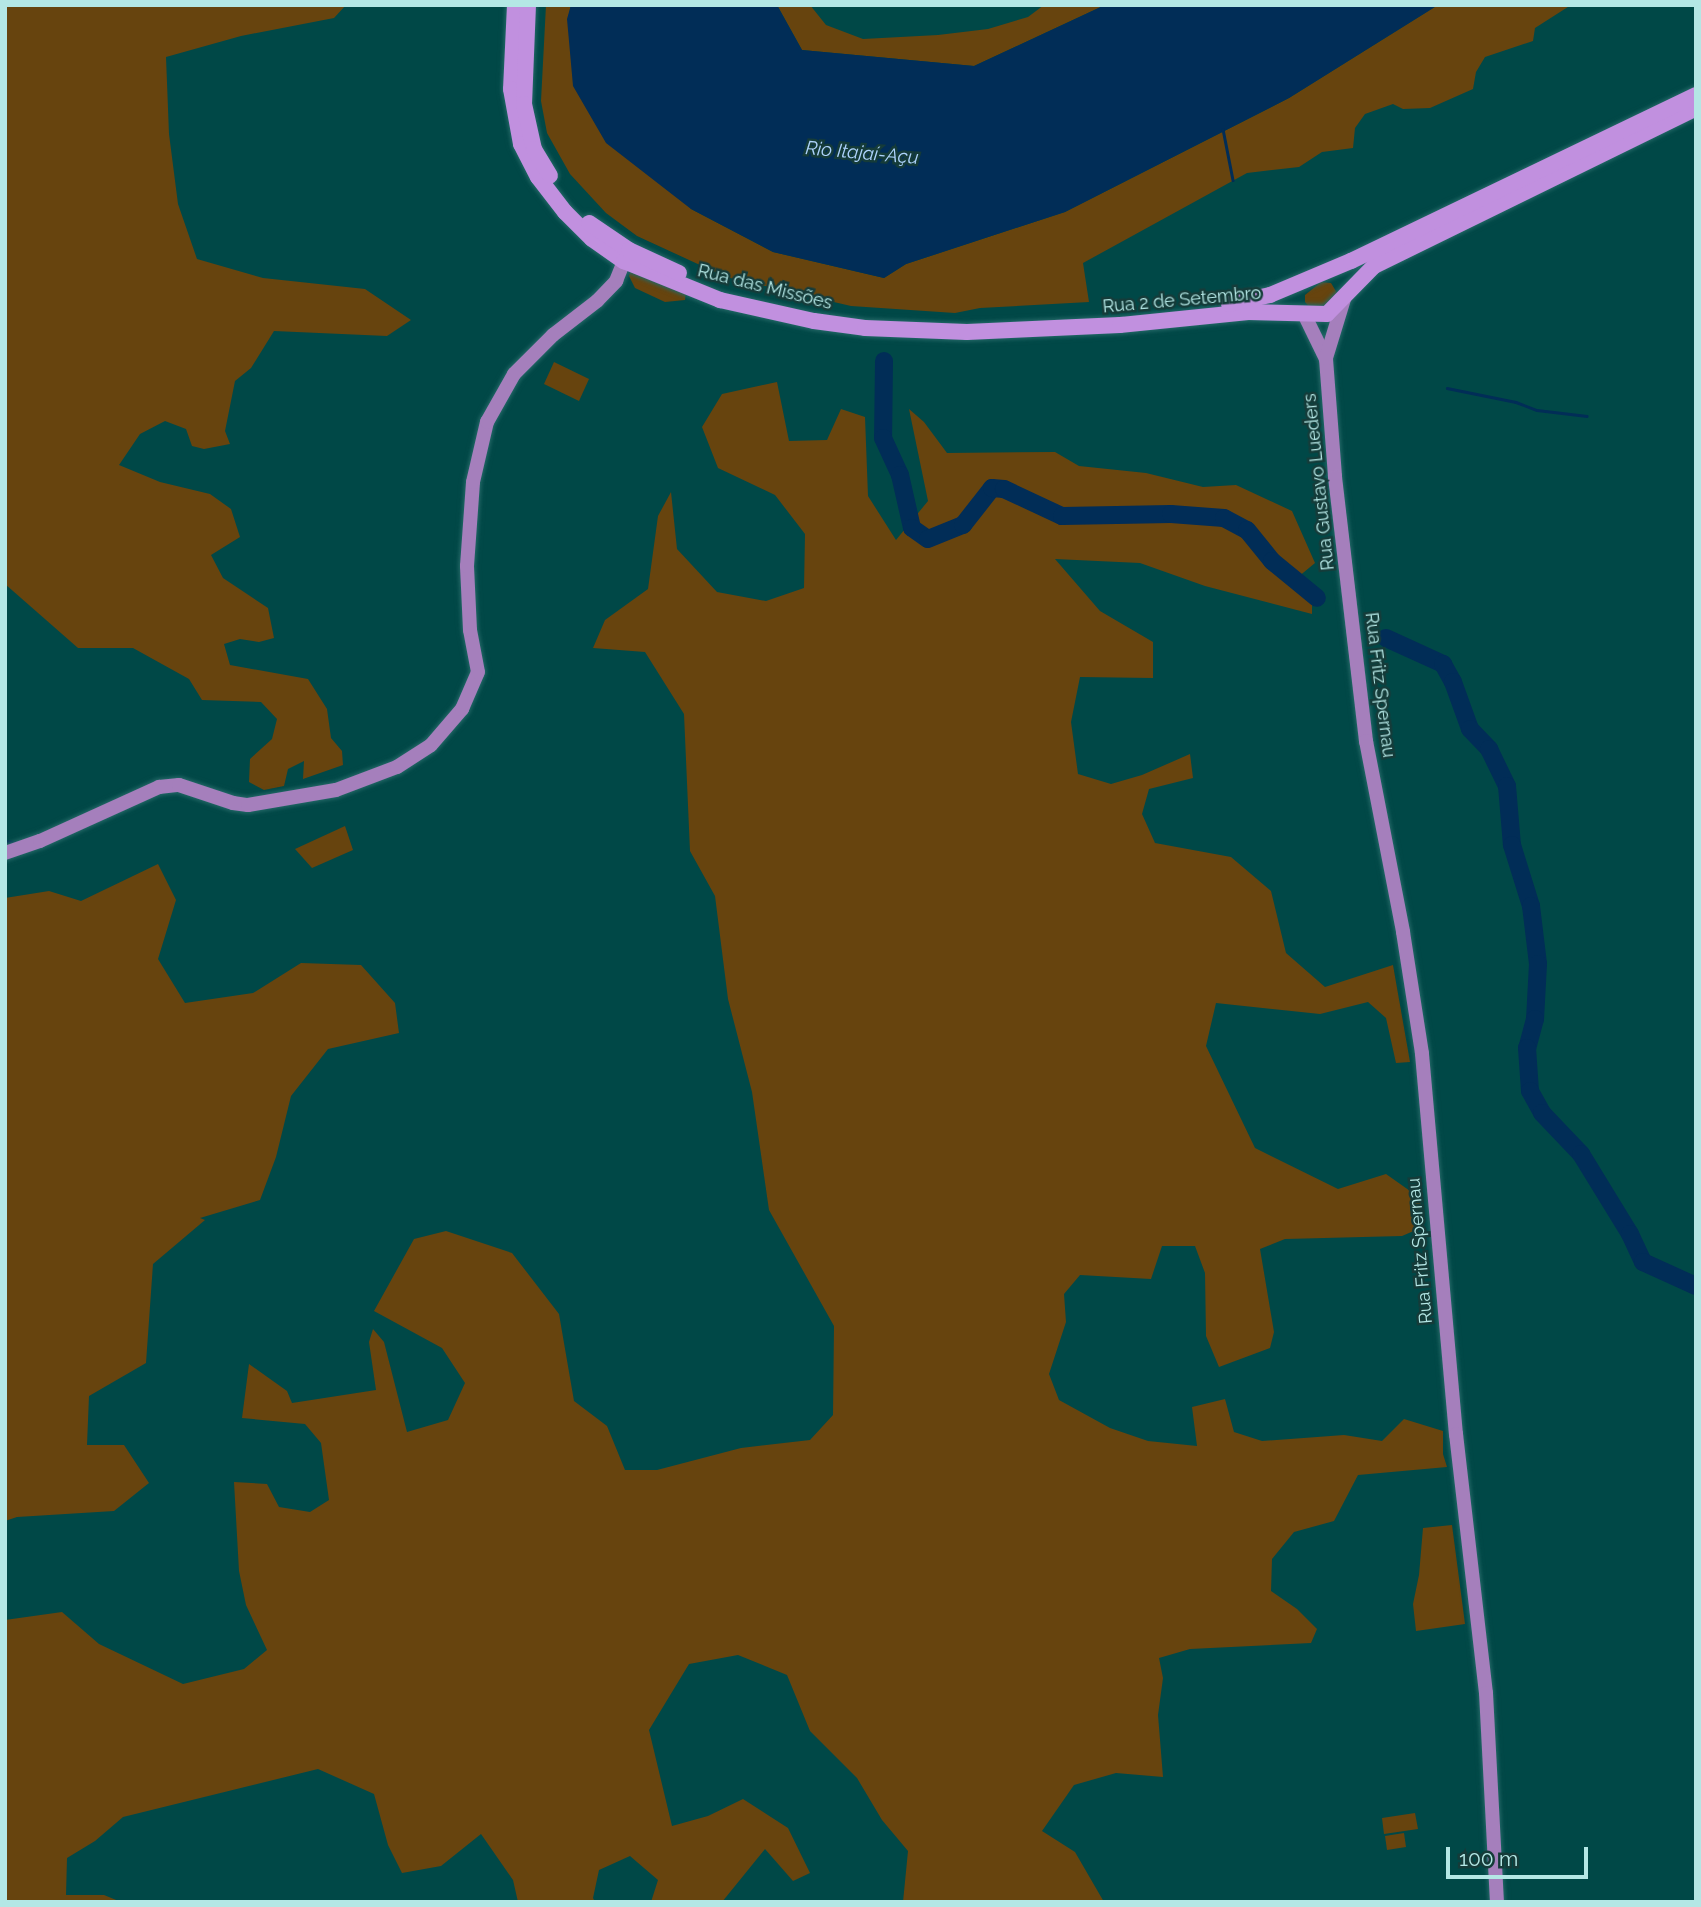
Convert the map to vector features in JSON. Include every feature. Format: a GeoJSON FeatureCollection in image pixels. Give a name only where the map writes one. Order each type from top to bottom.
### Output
{"type":"FeatureCollection","features":[{"type":"Feature","properties":{"kind":"main road","name":"Rua das Missões"},"geometry":{"type":"LineString","coordinates":[[515,5],[511,89],[521,144],[538,177],[565,212],[592,239],[698,287],[784,315],[865,324]]}},
{"type":"Feature","properties":{"kind":"main road","name":"Rua das Missões"},"geometry":{"type":"LineString","coordinates":[[528,5],[523,81],[527,125],[534,149],[555,184],[586,220],[626,256]]}},
{"type":"Feature","properties":{"kind":"main road","name":"Rua 2 de Setembro"},"geometry":{"type":"LineString","coordinates":[[865,324],[956,324],[1129,316],[1245,302],[1329,270],[1696,95]]}},
{"type":"Feature","properties":{"kind":"main road","name":"Rua 2 de Setembro"},"geometry":{"type":"LineString","coordinates":[[865,324],[967,332],[1120,325],[1262,311],[1305,316],[1327,314],[1344,299],[1359,278],[1374,266],[1696,108]]}},
{"type":"Feature","properties":{"kind":"main road"},"geometry":{"type":"LineString","coordinates":[[5,853],[40,841],[159,787],[179,785],[233,803],[248,805],[336,790],[397,767],[431,745],[462,709],[478,672],[470,630],[467,566],[473,482],[487,422],[514,374],[553,335],[597,301],[615,281],[626,256]]}},
{"type":"Feature","properties":{"kind":"main road"},"geometry":{"type":"LineString","coordinates":[[1329,270],[1344,284],[1344,299]]}},
{"type":"Feature","properties":{"kind":"main road"},"geometry":{"type":"LineString","coordinates":[[1301,282],[1296,297],[1305,316]]}},
{"type":"Feature","properties":{"kind":"main road","name":"Rua Gustavo Lueders"},"geometry":{"type":"LineString","coordinates":[[1344,299],[1331,332],[1326,359],[1335,477],[1350,600]]}},
{"type":"Feature","properties":{"kind":"main road","name":"Rua Gustavo Lueders"},"geometry":{"type":"LineString","coordinates":[[1305,316],[1326,359]]}},
{"type":"Feature","properties":{"kind":"main road","name":"Rua Fritz Spernau"},"geometry":{"type":"LineString","coordinates":[[1350,600],[1366,741],[1403,932],[1422,1054],[1456,1434],[1486,1693],[1497,1902]]}},
{"type":"Feature","properties":{"kind":"shaded area"},"geometry":{"type":"Polygon","coordinates":[[[5,5],[346,5],[334,18],[241,36],[166,57],[169,134],[178,204],[197,259],[263,278],[365,289],[411,320],[387,336],[274,331],[251,368],[235,381],[225,431],[230,444],[204,449],[192,446],[186,429],[165,421],[140,434],[119,465],[160,482],[210,494],[231,509],[240,537],[211,555],[223,578],[268,608],[274,638],[259,642],[240,639],[224,644],[230,665],[308,679],[327,709],[331,738],[342,751],[343,765],[303,779],[304,761],[288,769],[284,786],[264,790],[249,782],[250,759],[272,739],[277,719],[261,702],[202,700],[189,679],[133,648],[78,648],[5,584],[5,5]]]}},
{"type":"Feature","properties":{"kind":"shaded area"},"geometry":{"type":"Polygon","coordinates":[[[546,5],[571,5],[568,19],[691,209],[773,252],[884,278],[906,264],[1065,212],[1289,98],[1438,5],[1571,5],[1535,28],[1533,41],[1485,57],[1476,72],[1473,89],[1430,108],[1403,109],[1393,104],[1365,114],[1355,128],[1353,148],[1322,152],[1299,167],[1247,173],[1083,263],[1089,302],[980,308],[955,313],[851,306],[726,277],[637,236],[606,213],[570,174],[547,133],[541,101],[546,5]]]}},
{"type":"Feature","properties":{"kind":"shaded area"},"geometry":{"type":"Polygon","coordinates":[[[777,5],[810,5],[826,25],[863,39],[988,29],[1028,17],[1044,5],[1105,5],[974,66],[802,50],[777,5]]]}},
{"type":"Feature","properties":{"kind":"shaded area"},"geometry":{"type":"Polygon","coordinates":[[[631,269],[686,291],[685,300],[665,302],[635,288],[629,276],[631,269]]]}},
{"type":"Feature","properties":{"kind":"shaded area"},"geometry":{"type":"Polygon","coordinates":[[[1321,282],[1331,283],[1337,293],[1329,307],[1310,308],[1305,302],[1305,295],[1321,282]]]}},
{"type":"Feature","properties":{"kind":"shaded area"},"geometry":{"type":"Polygon","coordinates":[[[554,362],[589,379],[579,401],[544,384],[554,362]]]}},
{"type":"Feature","properties":{"kind":"shaded area"},"geometry":{"type":"Polygon","coordinates":[[[777,382],[789,441],[827,440],[841,409],[865,417],[868,496],[896,540],[928,501],[909,409],[924,422],[947,453],[1055,452],[1079,466],[1146,473],[1203,487],[1236,485],[1292,511],[1315,563],[1292,582],[1312,598],[1312,614],[1205,586],[1140,563],[1055,559],[1100,611],[1153,642],[1153,678],[1080,677],[1071,722],[1078,774],[1111,784],[1142,775],[1190,754],[1193,778],[1149,789],[1142,814],[1155,843],[1231,857],[1271,891],[1286,953],[1325,987],[1393,965],[1410,1062],[1396,1063],[1386,1018],[1368,1002],[1320,1014],[1216,1003],[1206,1046],[1255,1148],[1338,1189],[1386,1174],[1420,1198],[1423,1227],[1402,1236],[1285,1239],[1260,1249],[1274,1332],[1270,1348],[1219,1367],[1206,1336],[1205,1273],[1195,1246],[1162,1246],[1151,1279],[1080,1275],[1064,1294],[1066,1322],[1049,1374],[1059,1400],[1110,1428],[1148,1441],[1197,1446],[1192,1407],[1225,1399],[1234,1432],[1262,1441],[1344,1435],[1382,1441],[1404,1419],[1443,1431],[1443,1454],[1447,1467],[1358,1475],[1334,1521],[1294,1532],[1272,1559],[1271,1591],[1297,1609],[1317,1629],[1311,1643],[1190,1649],[1159,1658],[1163,1678],[1158,1715],[1163,1777],[1116,1773],[1074,1785],[1042,1831],[1075,1852],[1104,1902],[903,1902],[908,1851],[882,1820],[857,1778],[810,1731],[787,1675],[738,1655],[689,1664],[649,1730],[672,1826],[708,1816],[743,1799],[788,1828],[810,1873],[793,1881],[765,1849],[722,1902],[651,1902],[658,1880],[630,1856],[599,1870],[593,1898],[595,1902],[518,1902],[513,1880],[481,1834],[441,1866],[402,1873],[388,1845],[374,1794],[318,1769],[123,1817],[95,1841],[67,1858],[66,1895],[104,1895],[121,1902],[5,1902],[5,1620],[62,1612],[99,1644],[183,1684],[244,1669],[267,1650],[246,1605],[239,1571],[234,1482],[267,1484],[279,1507],[310,1512],[329,1500],[321,1443],[305,1424],[242,1418],[249,1364],[287,1391],[292,1403],[376,1390],[369,1342],[373,1329],[384,1342],[407,1432],[448,1420],[465,1383],[442,1348],[374,1311],[414,1239],[446,1231],[512,1253],[559,1314],[574,1401],[607,1426],[625,1470],[657,1470],[741,1448],[810,1440],[833,1415],[834,1326],[769,1210],[752,1092],[728,999],[715,896],[690,851],[684,714],[645,652],[593,648],[605,620],[648,589],[658,516],[671,492],[677,549],[717,592],[766,601],[804,588],[805,534],[775,495],[718,468],[702,427],[722,394],[777,382]]]}},
{"type":"Feature","properties":{"kind":"shaded area"},"geometry":{"type":"Polygon","coordinates":[[[345,826],[353,850],[312,868],[295,849],[345,826]]]}},
{"type":"Feature","properties":{"kind":"shaded area"},"geometry":{"type":"Polygon","coordinates":[[[158,864],[176,900],[158,959],[185,1003],[253,993],[301,963],[361,965],[395,1003],[399,1033],[328,1049],[291,1096],[276,1157],[260,1200],[200,1218],[205,1220],[153,1264],[146,1363],[89,1396],[87,1445],[124,1445],[149,1483],[114,1511],[17,1517],[5,1521],[5,898],[49,891],[81,901],[158,864]]]}},
{"type":"Feature","properties":{"kind":"shaded area"},"geometry":{"type":"Polygon","coordinates":[[[1452,1525],[1465,1624],[1416,1631],[1413,1604],[1419,1575],[1423,1528],[1452,1525]]]}},
{"type":"Feature","properties":{"kind":"shaded area"},"geometry":{"type":"Polygon","coordinates":[[[1415,1813],[1418,1829],[1384,1834],[1382,1818],[1415,1813]]]}},
{"type":"Feature","properties":{"kind":"shaded area"},"geometry":{"type":"Polygon","coordinates":[[[1404,1833],[1406,1847],[1387,1850],[1385,1836],[1404,1833]]]}},
{"type":"Feature","properties":{"kind":"water","name":"Rio Itajaí-Açu"},"geometry":{"type":"Polygon","coordinates":[[[571,5],[777,5],[802,50],[974,66],[1105,5],[1438,5],[1289,98],[1065,212],[906,264],[884,278],[773,252],[691,209],[606,143],[573,86],[567,19],[571,5]]]}},
{"type":"Feature","properties":{"kind":"waterway"},"geometry":{"type":"LineString","coordinates":[[1223,129],[1233,180]]}},
{"type":"Feature","properties":{"kind":"waterway"},"geometry":{"type":"LineString","coordinates":[[884,361],[883,438],[900,475],[912,528],[928,539],[963,525],[992,488],[1004,489],[1062,516],[1171,514],[1224,518],[1247,530],[1272,561],[1317,598]]}},
{"type":"Feature","properties":{"kind":"waterway"},"geometry":{"type":"LineString","coordinates":[[1447,388],[1516,402],[1537,410],[1587,416]]}},
{"type":"Feature","properties":{"kind":"waterway"},"geometry":{"type":"LineString","coordinates":[[1386,638],[1443,664],[1453,682],[1470,729],[1489,749],[1507,786],[1512,845],[1531,906],[1538,964],[1535,1019],[1527,1048],[1530,1091],[1542,1113],[1581,1154],[1630,1234],[1643,1262],[1696,1286]]}},
{"type":"Feature","properties":{"kind":"waterway"},"geometry":{"type":"LineString","coordinates":[[5,841],[14,842]]}}]}
